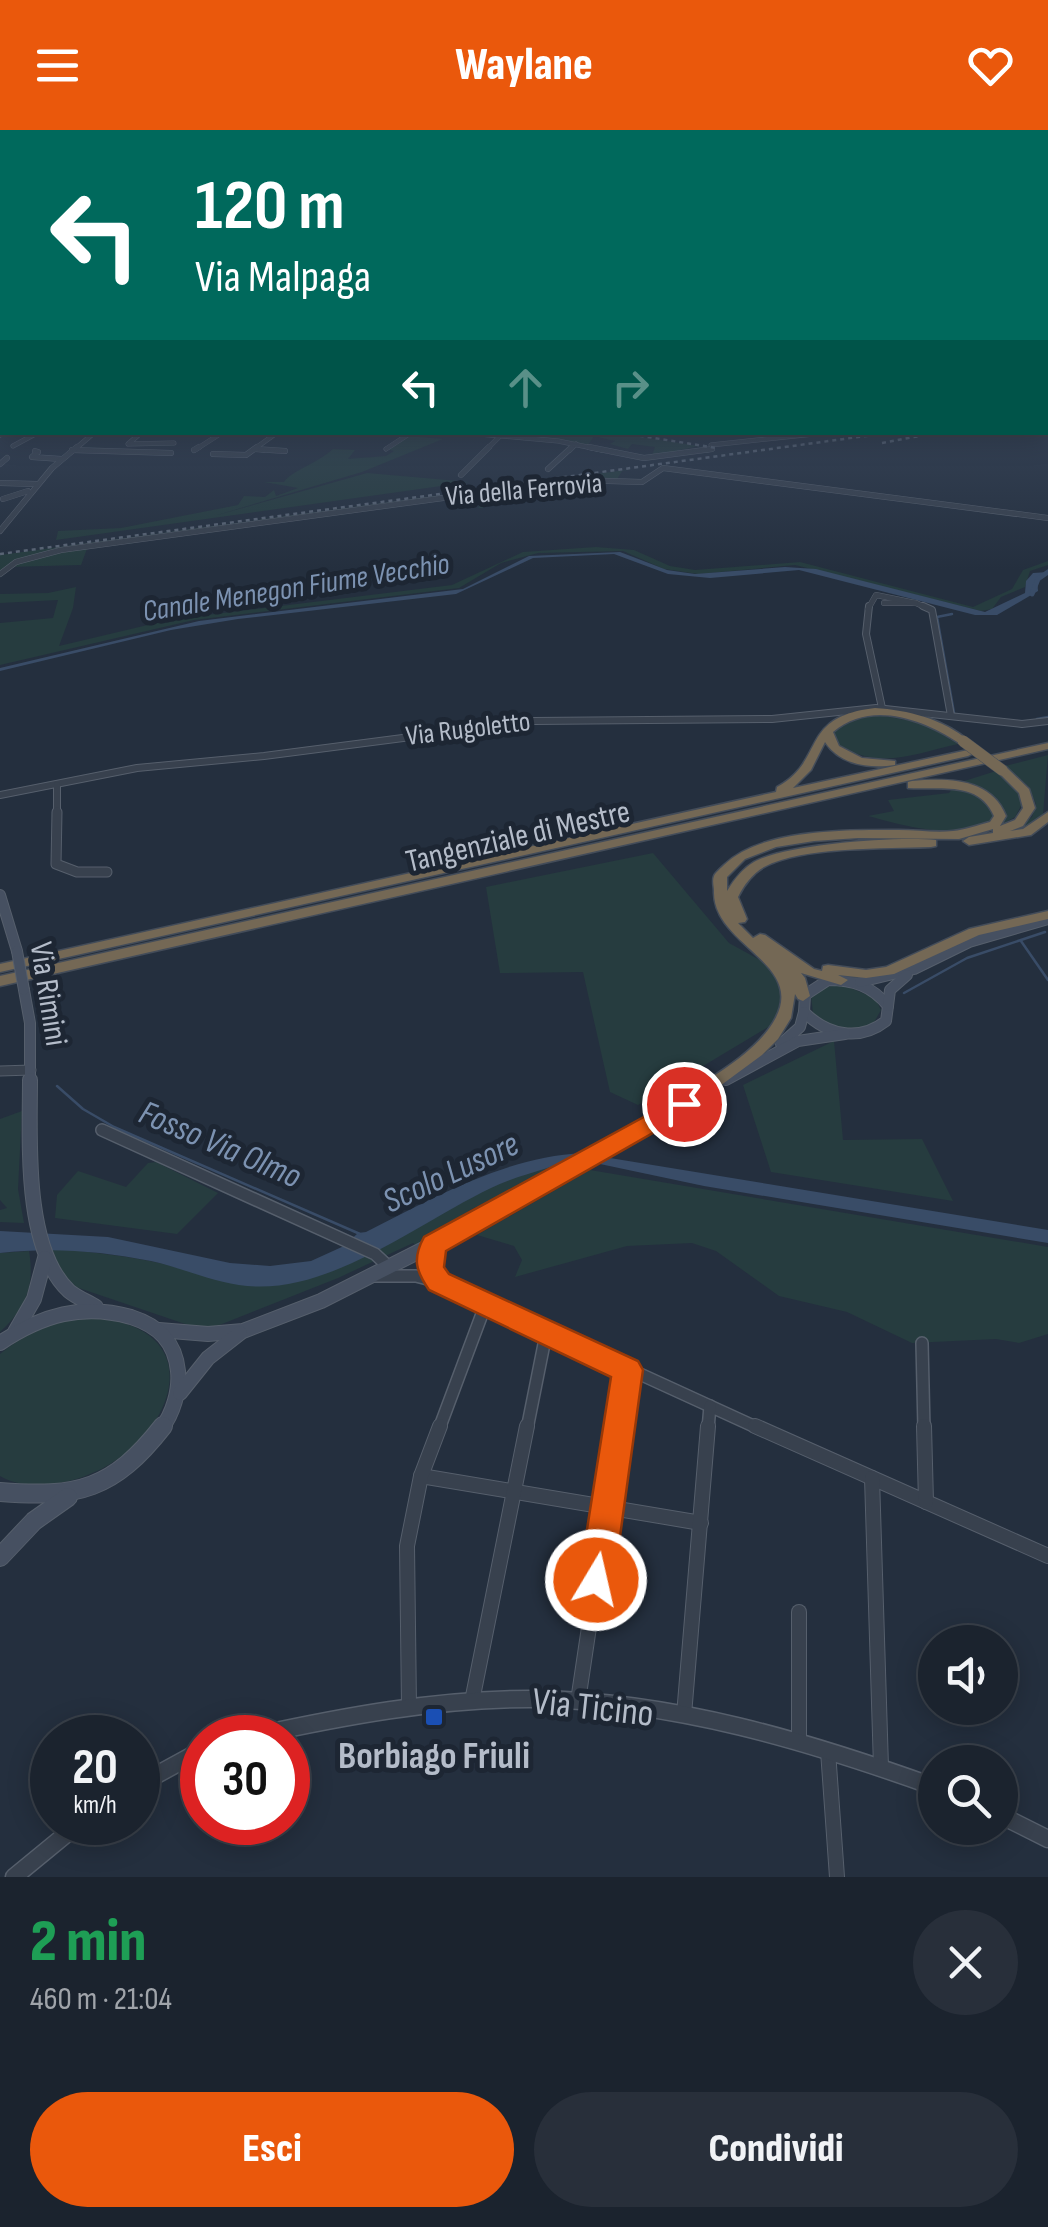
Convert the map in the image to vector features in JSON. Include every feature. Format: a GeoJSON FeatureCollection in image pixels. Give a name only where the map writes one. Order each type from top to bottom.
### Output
{"type":"FeatureCollection","features":[{"type":"Feature","properties":{"kind":"highway"},"geometry":{"type":"LineString","coordinates":[[672,819],[796,783],[810,768],[828,730],[854,715],[894,714],[929,722],[1002,770],[1025,792],[1029,808],[1019,822],[993,832],[788,856],[758,864],[736,886],[732,905],[753,933],[798,978],[804,1004]]}},
{"type":"Feature","properties":{"kind":"highway"},"geometry":{"type":"LineString","coordinates":[[828,730],[828,739],[836,750],[865,762],[900,763],[964,748]]}},
{"type":"Feature","properties":{"kind":"highway","name":"Tangenziale di Mestre"},"geometry":{"type":"LineString","coordinates":[[0,968],[672,819],[964,748],[1048,736]]}},
{"type":"Feature","properties":{"kind":"highway","name":"Tangenziale di Mestre"},"geometry":{"type":"LineString","coordinates":[[0,981],[1048,746]]}},
{"type":"Feature","properties":{"kind":"highway"},"geometry":{"type":"LineString","coordinates":[[456,879],[610,852],[910,785],[954,785],[997,805],[1000,816],[984,830],[949,838]]}},
{"type":"Feature","properties":{"kind":"highway"},"geometry":{"type":"LineString","coordinates":[[949,838],[1014,836],[1036,828],[1048,816]]}},
{"type":"Feature","properties":{"kind":"highway"},"geometry":{"type":"LineString","coordinates":[[772,954],[814,967],[876,973],[974,932],[1048,917]]}},
{"type":"Feature","properties":{"kind":"highway"},"geometry":{"type":"LineString","coordinates":[[772,954],[809,972],[848,981]]}},
{"type":"Feature","properties":{"kind":"highway"},"geometry":{"type":"LineString","coordinates":[[684,1104],[784,1022],[787,982],[772,954]]}},
{"type":"Feature","properties":{"kind":"main road","name":"Via Rimini"},"geometry":{"type":"LineString","coordinates":[[0,895],[6,933],[17,950],[24,990],[31,1070],[28,1132],[44,1254]]}},
{"type":"Feature","properties":{"kind":"main road"},"geometry":{"type":"LineString","coordinates":[[762,1058],[797,1030],[804,1004],[818,983],[876,981],[914,969],[982,937],[1048,917]]}},
{"type":"Feature","properties":{"kind":"main road"},"geometry":{"type":"LineString","coordinates":[[0,1557],[34,1521],[71,1494],[118,1475],[137,1461],[164,1430],[180,1393],[208,1358],[243,1331],[374,1276],[434,1245],[611,1148],[762,1058],[810,1036],[880,1028],[886,1021],[890,990],[914,969]]}},
{"type":"Feature","properties":{"kind":"main road"},"geometry":{"type":"LineString","coordinates":[[848,981],[874,990],[888,1006]]}},
{"type":"Feature","properties":{"kind":"main road"},"geometry":{"type":"LineString","coordinates":[[804,1004],[816,1024],[844,1034]]}},
{"type":"Feature","properties":{"kind":"main road"},"geometry":{"type":"LineString","coordinates":[[44,1254],[68,1290],[100,1309]]}},
{"type":"Feature","properties":{"kind":"main road"},"geometry":{"type":"LineString","coordinates":[[15,1332],[34,1299],[44,1254]]}},
{"type":"Feature","properties":{"kind":"main road"},"geometry":{"type":"LineString","coordinates":[[0,1343],[15,1332],[58,1314],[100,1309],[131,1314],[159,1330],[208,1334],[243,1331]]}},
{"type":"Feature","properties":{"kind":"main road"},"geometry":{"type":"LineString","coordinates":[[159,1330],[179,1363],[180,1393]]}},
{"type":"Feature","properties":{"kind":"main road"},"geometry":{"type":"LineString","coordinates":[[0,1492],[22,1498],[71,1494]]}},
{"type":"Feature","properties":{"kind":"street"},"geometry":{"type":"LineString","coordinates":[[13,446],[33,435]]}},
{"type":"Feature","properties":{"kind":"street"},"geometry":{"type":"LineString","coordinates":[[0,532],[35,486],[91,435]]}},
{"type":"Feature","properties":{"kind":"street"},"geometry":{"type":"LineString","coordinates":[[138,435],[128,444],[174,443]]}},
{"type":"Feature","properties":{"kind":"street"},"geometry":{"type":"LineString","coordinates":[[194,450],[219,435]]}},
{"type":"Feature","properties":{"kind":"street"},"geometry":{"type":"LineString","coordinates":[[213,454],[242,456],[274,435]]}},
{"type":"Feature","properties":{"kind":"street"},"geometry":{"type":"LineString","coordinates":[[386,449],[407,435]]}},
{"type":"Feature","properties":{"kind":"street"},"geometry":{"type":"LineString","coordinates":[[489,435],[576,444],[644,458],[810,435]]}},
{"type":"Feature","properties":{"kind":"street"},"geometry":{"type":"LineString","coordinates":[[462,476],[500,436]]}},
{"type":"Feature","properties":{"kind":"street"},"geometry":{"type":"LineString","coordinates":[[548,469],[576,444]]}},
{"type":"Feature","properties":{"kind":"street"},"geometry":{"type":"LineString","coordinates":[[255,449],[284,451]]}},
{"type":"Feature","properties":{"kind":"street"},"geometry":{"type":"LineString","coordinates":[[72,450],[172,453]]}},
{"type":"Feature","properties":{"kind":"street"},"geometry":{"type":"LineString","coordinates":[[34,452],[38,452],[34,458],[62,459]]}},
{"type":"Feature","properties":{"kind":"street"},"geometry":{"type":"LineString","coordinates":[[0,464],[7,458]]}},
{"type":"Feature","properties":{"kind":"street","name":"Via della Ferrovia"},"geometry":{"type":"LineString","coordinates":[[0,574],[16,562],[61,550],[575,480],[642,482],[662,468],[1048,518]]}},
{"type":"Feature","properties":{"kind":"street"},"geometry":{"type":"LineString","coordinates":[[0,483],[35,486]]}},
{"type":"Feature","properties":{"kind":"street"},"geometry":{"type":"LineString","coordinates":[[11,498],[35,486]]}},
{"type":"Feature","properties":{"kind":"street"},"geometry":{"type":"LineString","coordinates":[[1,499],[25,500]]}},
{"type":"Feature","properties":{"kind":"street"},"geometry":{"type":"LineString","coordinates":[[0,513],[14,513]]}},
{"type":"Feature","properties":{"kind":"street"},"geometry":{"type":"LineString","coordinates":[[882,708],[872,682],[874,666],[864,619],[876,595],[914,602],[932,610],[952,716]]}},
{"type":"Feature","properties":{"kind":"street"},"geometry":{"type":"LineString","coordinates":[[884,603],[914,602]]}},
{"type":"Feature","properties":{"kind":"street","name":"Via Rugoletto"},"geometry":{"type":"LineString","coordinates":[[0,794],[136,768],[264,756],[504,724],[772,719],[882,708],[1022,724],[1048,721]]}},
{"type":"Feature","properties":{"kind":"street"},"geometry":{"type":"LineString","coordinates":[[57,785],[56,864],[77,872],[106,872]]}},
{"type":"Feature","properties":{"kind":"street"},"geometry":{"type":"LineString","coordinates":[[0,1071],[31,1070]]}},
{"type":"Feature","properties":{"kind":"street"},"geometry":{"type":"LineString","coordinates":[[102,1130],[375,1254],[390,1268]]}},
{"type":"Feature","properties":{"kind":"street"},"geometry":{"type":"LineString","coordinates":[[434,1245],[430,1268],[439,1282]]}},
{"type":"Feature","properties":{"kind":"street"},"geometry":{"type":"LineString","coordinates":[[374,1276],[402,1275],[439,1282],[546,1334],[1048,1556]]}},
{"type":"Feature","properties":{"kind":"street"},"geometry":{"type":"LineString","coordinates":[[409,1708],[407,1546],[421,1476],[485,1306]]}},
{"type":"Feature","properties":{"kind":"street"},"geometry":{"type":"LineString","coordinates":[[472,1701],[546,1334]]}},
{"type":"Feature","properties":{"kind":"street"},"geometry":{"type":"LineString","coordinates":[[922,1344],[926,1502]]}},
{"type":"Feature","properties":{"kind":"street"},"geometry":{"type":"LineString","coordinates":[[578,1702],[628,1370]]}},
{"type":"Feature","properties":{"kind":"street"},"geometry":{"type":"LineString","coordinates":[[684,1718],[710,1406]]}},
{"type":"Feature","properties":{"kind":"street"},"geometry":{"type":"LineString","coordinates":[[421,1476],[701,1524]]}},
{"type":"Feature","properties":{"kind":"street"},"geometry":{"type":"LineString","coordinates":[[872,1478],[881,1767]]}},
{"type":"Feature","properties":{"kind":"street"},"geometry":{"type":"LineString","coordinates":[[798,1744],[799,1612]]}},
{"type":"Feature","properties":{"kind":"street","name":"Via Ticino"},"geometry":{"type":"LineString","coordinates":[[310,1726],[472,1701],[578,1702],[684,1718],[828,1750],[918,1781]]}},
{"type":"Feature","properties":{"kind":"street"},"geometry":{"type":"LineString","coordinates":[[828,1750],[837,1877]]}},
{"type":"Feature","properties":{"kind":"street"},"geometry":{"type":"LineString","coordinates":[[1018,1824],[1048,1840]]}},
{"type":"Feature","properties":{"kind":"street"},"geometry":{"type":"LineString","coordinates":[[14,1877],[53,1845]]}},
{"type":"Feature","properties":{"kind":"green space"},"geometry":{"type":"Polygon","coordinates":[[[628,435],[699,446],[652,456],[655,447],[632,444],[628,449],[594,436],[588,445],[506,436],[628,435]]]}},
{"type":"Feature","properties":{"kind":"green space"},"geometry":{"type":"Polygon","coordinates":[[[408,436],[443,439],[362,472],[214,516],[367,473],[470,482],[56,540],[58,531],[121,528],[238,505],[244,496],[265,497],[274,490],[276,496],[298,488],[264,482],[284,482],[333,449],[355,450],[348,459],[386,456],[394,451],[387,449],[408,436]]]}},
{"type":"Feature","properties":{"kind":"green space"},"geometry":{"type":"Polygon","coordinates":[[[633,469],[622,471],[616,481],[496,491],[483,508],[478,508],[492,491],[88,546],[81,565],[7,567],[0,573],[0,555],[633,469]]]}},
{"type":"Feature","properties":{"kind":"green space"},"geometry":{"type":"Polygon","coordinates":[[[596,547],[634,550],[670,566],[695,570],[800,562],[973,607],[1012,589],[1023,570],[1048,561],[1048,565],[1030,571],[1025,587],[1001,597],[992,609],[981,611],[795,565],[698,574],[664,569],[623,551],[538,553],[501,563],[459,588],[194,620],[0,665],[0,623],[53,618],[58,600],[0,603],[0,594],[48,593],[76,587],[59,646],[173,619],[452,585],[523,552],[596,547]]]}},
{"type":"Feature","properties":{"kind":"green space"},"geometry":{"type":"Polygon","coordinates":[[[884,716],[923,723],[958,744],[910,756],[882,758],[867,757],[834,744],[832,735],[842,724],[862,717],[884,716]]]}},
{"type":"Feature","properties":{"kind":"green space"},"geometry":{"type":"Polygon","coordinates":[[[1048,755],[1043,814],[1022,830],[1013,831],[1032,817],[1036,804],[1028,786],[1005,766],[1048,755]]]}},
{"type":"Feature","properties":{"kind":"green space"},"geometry":{"type":"Polygon","coordinates":[[[996,771],[1019,793],[1022,804],[1015,817],[995,828],[1000,807],[958,783],[996,771]]]}},
{"type":"Feature","properties":{"kind":"green space"},"geometry":{"type":"Polygon","coordinates":[[[955,786],[983,797],[994,814],[991,820],[978,827],[947,831],[868,816],[894,811],[888,800],[949,793],[955,786]]]}},
{"type":"Feature","properties":{"kind":"green space"},"geometry":{"type":"Polygon","coordinates":[[[653,853],[729,943],[771,966],[782,992],[775,1023],[638,1105],[610,1092],[583,972],[500,973],[486,887],[653,853]]]}},
{"type":"Feature","properties":{"kind":"green space"},"geometry":{"type":"Polygon","coordinates":[[[843,985],[875,998],[881,1010],[873,1024],[841,1027],[826,1023],[813,1013],[811,996],[824,987],[843,985]]]}},
{"type":"Feature","properties":{"kind":"green space"},"geometry":{"type":"Polygon","coordinates":[[[834,1041],[843,1140],[922,1139],[953,1201],[771,1172],[743,1085],[834,1041]]]}},
{"type":"Feature","properties":{"kind":"green space"},"geometry":{"type":"Polygon","coordinates":[[[22,1111],[18,1189],[24,1223],[0,1222],[0,1210],[7,1208],[0,1200],[0,1119],[22,1111]]]}},
{"type":"Feature","properties":{"kind":"green space"},"geometry":{"type":"Polygon","coordinates":[[[156,1162],[218,1193],[177,1234],[55,1218],[57,1195],[78,1171],[126,1187],[148,1163],[156,1162]]]}},
{"type":"Feature","properties":{"kind":"green space"},"geometry":{"type":"Polygon","coordinates":[[[565,1163],[472,1209],[416,1245],[217,1326],[197,1328],[76,1287],[59,1269],[51,1248],[150,1261],[233,1283],[285,1284],[357,1259],[492,1185],[528,1171],[565,1163]]]}},
{"type":"Feature","properties":{"kind":"green space"},"geometry":{"type":"Polygon","coordinates":[[[590,1170],[1048,1247],[1048,1334],[1019,1343],[996,1339],[912,1343],[847,1312],[779,1296],[716,1251],[692,1243],[627,1246],[515,1277],[522,1260],[514,1246],[477,1235],[590,1170]]]}},
{"type":"Feature","properties":{"kind":"green space"},"geometry":{"type":"Polygon","coordinates":[[[29,1251],[31,1275],[27,1296],[0,1332],[0,1253],[29,1251]]]}},
{"type":"Feature","properties":{"kind":"green space"},"geometry":{"type":"Polygon","coordinates":[[[79,1317],[127,1324],[156,1342],[169,1367],[167,1396],[152,1425],[127,1452],[93,1473],[46,1485],[6,1479],[0,1476],[0,1354],[37,1331],[79,1317]]]}},
{"type":"Feature","properties":{"kind":"water"},"geometry":{"type":"Polygon","coordinates":[[[620,552],[667,570],[695,574],[785,567],[816,569],[985,612],[1025,593],[1026,581],[1033,573],[1048,572],[1037,579],[1038,591],[997,615],[975,615],[799,570],[710,578],[668,574],[614,554],[533,558],[456,594],[171,630],[0,671],[199,621],[463,589],[529,556],[620,552]]]}},
{"type":"Feature","properties":{"kind":"water"},"geometry":{"type":"Polygon","coordinates":[[[583,1153],[491,1188],[341,1268],[278,1286],[235,1284],[151,1261],[95,1252],[0,1253],[0,1231],[108,1237],[230,1263],[270,1266],[311,1261],[344,1246],[358,1233],[471,1181],[526,1162],[583,1153]]]}},
{"type":"Feature","properties":{"kind":"water"},"geometry":{"type":"Polygon","coordinates":[[[610,1158],[1048,1230],[1048,1243],[704,1186],[600,1164],[610,1158]]]}},
{"type":"Feature","properties":{"kind":"waterway","name":"Canale Menegon Fiume Vecchio"},"geometry":{"type":"LineString","coordinates":[[1032,594],[1038,579],[1048,572]]}},
{"type":"Feature","properties":{"kind":"waterway"},"geometry":{"type":"LineString","coordinates":[[952,614],[937,617],[954,713]]}},
{"type":"Feature","properties":{"kind":"waterway"},"geometry":{"type":"LineString","coordinates":[[1037,719],[1048,717]]}},
{"type":"Feature","properties":{"kind":"waterway"},"geometry":{"type":"LineString","coordinates":[[904,993],[967,958],[1045,932]]}},
{"type":"Feature","properties":{"kind":"waterway"},"geometry":{"type":"LineString","coordinates":[[1021,941],[1048,980]]}},
{"type":"Feature","properties":{"kind":"waterway","name":"Fosso Via Olmo"},"geometry":{"type":"LineString","coordinates":[[57,1086],[83,1109],[114,1127],[360,1234]]}},
{"type":"Feature","properties":{"kind":"railway"},"geometry":{"type":"LineString","coordinates":[[635,435],[717,448]]}},
{"type":"Feature","properties":{"kind":"railway"},"geometry":{"type":"LineString","coordinates":[[0,554],[873,435]]}},
{"type":"Feature","properties":{"kind":"railway"},"geometry":{"type":"LineString","coordinates":[[882,443],[925,435]]}},
{"type":"Feature","properties":{"kind":"place","name":"Borbiago Friuli"},"geometry":{"type":"Point","coordinates":[434,1717]}},
{"type":"Feature","properties":{"kind":"route"},"geometry":{"type":"LineString","coordinates":[[596,1580],[628,1370],[439,1282],[432,1274],[430,1258],[434,1245],[684,1104]]}},
{"type":"Feature","properties":{"kind":"water label","name":"Scolo Lusore"},"geometry":{"type":"Point","coordinates":[451,1173]}}]}
